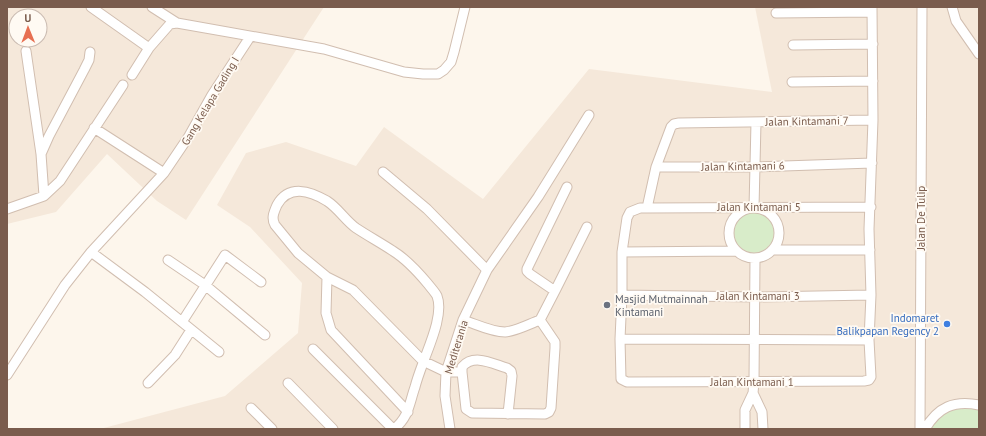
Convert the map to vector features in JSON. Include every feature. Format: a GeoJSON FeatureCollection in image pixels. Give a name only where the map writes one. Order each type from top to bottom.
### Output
{"type":"FeatureCollection","features":[{"type":"Feature","properties":{"kind":"street"},"geometry":{"type":"LineString","coordinates":[[91,7],[149,48]]}},
{"type":"Feature","properties":{"kind":"street"},"geometry":{"type":"LineString","coordinates":[[152,7],[173,23],[324,49],[404,72],[423,74],[438,74],[451,62],[465,7]]}},
{"type":"Feature","properties":{"kind":"street","name":"Jalan De Tulip"},"geometry":{"type":"LineString","coordinates":[[920,429],[922,7]]}},
{"type":"Feature","properties":{"kind":"street"},"geometry":{"type":"LineString","coordinates":[[952,7],[956,21],[979,54]]}},
{"type":"Feature","properties":{"kind":"street"},"geometry":{"type":"LineString","coordinates":[[737,251],[622,252],[620,339],[869,340],[871,295],[869,229],[873,120],[872,9],[776,13]]}},
{"type":"Feature","properties":{"kind":"street"},"geometry":{"type":"LineString","coordinates":[[132,75],[149,48],[173,23]]}},
{"type":"Feature","properties":{"kind":"street","name":"Gang Kelapa Gading I"},"geometry":{"type":"LineString","coordinates":[[7,375],[65,285],[91,252],[164,173],[190,136],[212,95],[250,37]]}},
{"type":"Feature","properties":{"kind":"street"},"geometry":{"type":"LineString","coordinates":[[793,45],[873,44]]}},
{"type":"Feature","properties":{"kind":"street"},"geometry":{"type":"LineString","coordinates":[[26,51],[41,154],[44,196]]}},
{"type":"Feature","properties":{"kind":"street"},"geometry":{"type":"LineString","coordinates":[[41,154],[89,60],[90,52]]}},
{"type":"Feature","properties":{"kind":"street"},"geometry":{"type":"LineString","coordinates":[[792,82],[873,81]]}},
{"type":"Feature","properties":{"kind":"street"},"geometry":{"type":"LineString","coordinates":[[7,209],[44,196],[60,181],[123,85]]}},
{"type":"Feature","properties":{"kind":"street","name":"Mediterania"},"geometry":{"type":"LineString","coordinates":[[450,429],[445,396],[446,372],[463,320],[487,270],[538,197],[589,115]]}},
{"type":"Feature","properties":{"kind":"street","name":"Jalan Kintamani 7"},"geometry":{"type":"LineString","coordinates":[[754,207],[756,122],[873,120]]}},
{"type":"Feature","properties":{"kind":"street"},"geometry":{"type":"LineString","coordinates":[[647,208],[656,167],[671,128],[674,124],[756,122]]}},
{"type":"Feature","properties":{"kind":"street"},"geometry":{"type":"LineString","coordinates":[[94,128],[164,173]]}},
{"type":"Feature","properties":{"kind":"street","name":"Jalan Kintamani 6"},"geometry":{"type":"LineString","coordinates":[[656,167],[754,167],[872,163]]}},
{"type":"Feature","properties":{"kind":"street"},"geometry":{"type":"LineString","coordinates":[[383,172],[427,208],[487,270]]}},
{"type":"Feature","properties":{"kind":"street"},"geometry":{"type":"LineString","coordinates":[[554,290],[530,274],[527,269],[567,187]]}},
{"type":"Feature","properties":{"kind":"street"},"geometry":{"type":"LineString","coordinates":[[313,349],[393,429],[402,422],[408,412],[423,362],[437,320],[439,304],[437,295],[423,278],[394,251],[356,228],[328,202],[304,192],[294,191],[286,194],[278,203],[273,214],[273,220],[298,253],[327,277],[353,290],[423,362],[446,372],[462,372]]}},
{"type":"Feature","properties":{"kind":"street"},"geometry":{"type":"LineString","coordinates":[[754,207],[766,211],[772,215],[778,226],[779,239],[768,254],[755,258],[742,255],[737,251],[730,240],[732,221],[742,212],[754,207]]}},
{"type":"Feature","properties":{"kind":"street","name":"Jalan Kintamani 5"},"geometry":{"type":"LineString","coordinates":[[622,252],[627,218],[630,212],[640,208],[871,207]]}},
{"type":"Feature","properties":{"kind":"street"},"geometry":{"type":"LineString","coordinates":[[463,320],[496,331],[504,332],[540,320],[587,227]]}},
{"type":"Feature","properties":{"kind":"street"},"geometry":{"type":"LineString","coordinates":[[772,250],[870,250]]}},
{"type":"Feature","properties":{"kind":"street"},"geometry":{"type":"LineString","coordinates":[[91,252],[219,352]]}},
{"type":"Feature","properties":{"kind":"street"},"geometry":{"type":"LineString","coordinates":[[182,322],[225,255],[261,282]]}},
{"type":"Feature","properties":{"kind":"street"},"geometry":{"type":"LineString","coordinates":[[744,429],[745,410],[753,393],[754,382],[755,258]]}},
{"type":"Feature","properties":{"kind":"street"},"geometry":{"type":"LineString","coordinates":[[168,260],[205,285],[265,335]]}},
{"type":"Feature","properties":{"kind":"street"},"geometry":{"type":"LineString","coordinates":[[327,277],[326,313],[331,330],[408,412]]}},
{"type":"Feature","properties":{"kind":"street","name":"Jalan Kintamani 3"},"geometry":{"type":"LineString","coordinates":[[622,295],[755,297],[871,295]]}},
{"type":"Feature","properties":{"kind":"street"},"geometry":{"type":"LineString","coordinates":[[508,414],[512,376],[511,371],[507,368],[477,359],[471,360],[462,367],[466,409],[472,414],[508,414],[545,414],[549,412],[551,408],[555,348],[554,342],[540,320]]}},
{"type":"Feature","properties":{"kind":"street"},"geometry":{"type":"LineString","coordinates":[[148,382],[175,355],[191,330]]}},
{"type":"Feature","properties":{"kind":"street","name":"Jalan Kintamani 1"},"geometry":{"type":"LineString","coordinates":[[620,339],[621,379],[627,382],[864,381],[869,380],[871,376],[869,340]]}},
{"type":"Feature","properties":{"kind":"street"},"geometry":{"type":"LineString","coordinates":[[288,384],[333,429]]}},
{"type":"Feature","properties":{"kind":"street"},"geometry":{"type":"LineString","coordinates":[[753,393],[762,412],[763,429]]}},
{"type":"Feature","properties":{"kind":"street"},"geometry":{"type":"LineString","coordinates":[[925,429],[930,420],[947,406],[958,403],[979,405]]}},
{"type":"Feature","properties":{"kind":"street"},"geometry":{"type":"LineString","coordinates":[[251,408],[272,429]]}},
{"type":"Feature","properties":{"kind":"shaded area"},"geometry":{"type":"Polygon","coordinates":[[[7,7],[324,7],[186,220],[157,201],[107,154],[56,212],[7,224],[7,7]]]}},
{"type":"Feature","properties":{"kind":"shaded area"},"geometry":{"type":"Polygon","coordinates":[[[755,7],[979,7],[979,429],[100,429],[225,396],[298,333],[302,283],[250,227],[217,205],[246,153],[286,142],[356,166],[384,127],[483,199],[589,69],[772,92],[755,7]]]}},
{"type":"Feature","properties":{"kind":"green space"},"geometry":{"type":"Polygon","coordinates":[[[754,210],[766,214],[772,220],[776,232],[772,244],[766,250],[754,254],[742,250],[736,244],[732,232],[736,220],[742,214],[754,210]]]}},
{"type":"Feature","properties":{"kind":"green space"},"geometry":{"type":"Polygon","coordinates":[[[961,406],[979,408],[979,429],[928,429],[948,409],[961,406]]]}},
{"type":"Feature","properties":{"kind":"place","name":"Masjid Mutmainnah Kintamani"},"geometry":{"type":"Point","coordinates":[607,305]}},
{"type":"Feature","properties":{"kind":"place","name":"Indomaret Balikpapan Regency 2"},"geometry":{"type":"Point","coordinates":[947,324]}}]}
